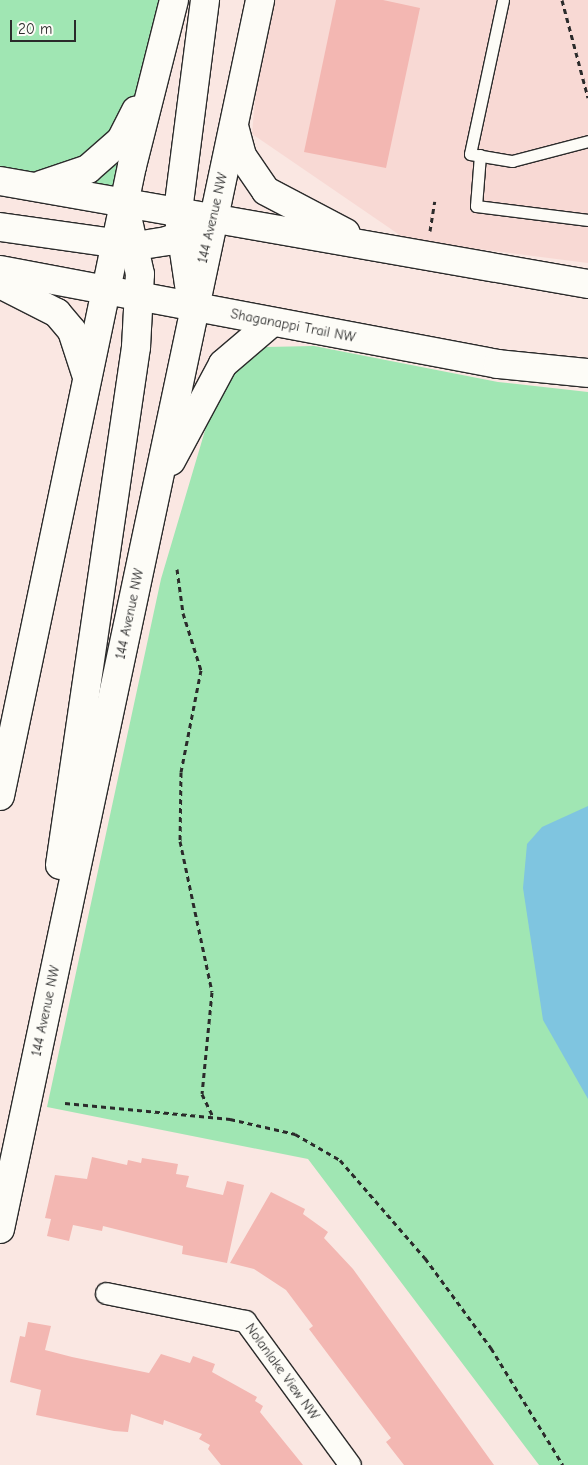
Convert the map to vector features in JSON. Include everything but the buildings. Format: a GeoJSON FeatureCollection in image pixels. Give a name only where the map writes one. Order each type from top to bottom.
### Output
{"type":"FeatureCollection","features":[{"type":"Feature","properties":{"kind":"main road"},"geometry":{"type":"LineString","coordinates":[[20,1133],[134,356],[139,296],[126,245],[124,203],[152,76],[174,0]]}},
{"type":"Feature","properties":{"kind":"main road"},"geometry":{"type":"LineString","coordinates":[[193,306],[179,224],[206,0]]}},
{"type":"Feature","properties":{"kind":"main road","name":"144 Avenue NW"},"geometry":{"type":"LineString","coordinates":[[0,1229],[157,489],[193,306],[214,218],[260,0]]}},
{"type":"Feature","properties":{"kind":"main road"},"geometry":{"type":"LineString","coordinates":[[32,187],[70,179],[108,154],[121,140],[152,76]]}},
{"type":"Feature","properties":{"kind":"main road"},"geometry":{"type":"LineString","coordinates":[[234,125],[242,156],[278,200],[347,233],[406,254]]}},
{"type":"Feature","properties":{"kind":"main road"},"geometry":{"type":"LineString","coordinates":[[0,182],[124,203],[179,224]]}},
{"type":"Feature","properties":{"kind":"main road"},"geometry":{"type":"LineString","coordinates":[[0,227],[126,245],[179,224],[214,218],[406,254],[588,284]]}},
{"type":"Feature","properties":{"kind":"main road"},"geometry":{"type":"LineString","coordinates":[[0,796],[107,289],[126,245]]}},
{"type":"Feature","properties":{"kind":"main road","name":"Shaganappi Trail NW"},"geometry":{"type":"LineString","coordinates":[[0,270],[107,289],[271,323],[498,364],[588,373]]}},
{"type":"Feature","properties":{"kind":"main road"},"geometry":{"type":"LineString","coordinates":[[0,284],[57,313],[72,331],[87,379]]}},
{"type":"Feature","properties":{"kind":"main road"},"geometry":{"type":"LineString","coordinates":[[157,489],[223,364],[271,323]]}},
{"type":"Feature","properties":{"kind":"street","name":"Nolanlake View NW"},"geometry":{"type":"LineString","coordinates":[[106,1293],[245,1320],[350,1465]]}},
{"type":"Feature","properties":{"kind":"lane"},"geometry":{"type":"LineString","coordinates":[[503,0],[470,154],[512,161],[588,141]]}},
{"type":"Feature","properties":{"kind":"lane"},"geometry":{"type":"LineString","coordinates":[[480,155],[476,206],[588,220]]}},
{"type":"Feature","properties":{"kind":"path"},"geometry":{"type":"LineString","coordinates":[[562,0],[588,98]]}},
{"type":"Feature","properties":{"kind":"path"},"geometry":{"type":"LineString","coordinates":[[430,231],[435,201]]}},
{"type":"Feature","properties":{"kind":"path"},"geometry":{"type":"LineString","coordinates":[[177,568],[183,613],[201,670],[181,772],[180,841],[212,992],[202,1094],[214,1117]]}},
{"type":"Feature","properties":{"kind":"path"},"geometry":{"type":"LineString","coordinates":[[65,1103],[214,1117],[295,1134],[340,1160],[425,1258],[491,1348],[562,1464],[557,1465]]}},
{"type":"Feature","properties":{"kind":"shaded area"},"geometry":{"type":"Polygon","coordinates":[[[264,0],[588,0],[588,263],[407,240],[252,134],[264,0]]]}},
{"type":"Feature","properties":{"kind":"green space"},"geometry":{"type":"Polygon","coordinates":[[[0,0],[161,0],[117,211],[0,188],[0,0]]]}},
{"type":"Feature","properties":{"kind":"green space"},"geometry":{"type":"Polygon","coordinates":[[[314,346],[498,382],[588,392],[588,1465],[539,1465],[308,1159],[47,1107],[161,579],[209,417],[226,379],[266,347],[314,346]]]}},
{"type":"Feature","properties":{"kind":"water"},"geometry":{"type":"Polygon","coordinates":[[[588,806],[588,1099],[543,1020],[523,888],[527,844],[542,827],[588,806]]]}}]}
